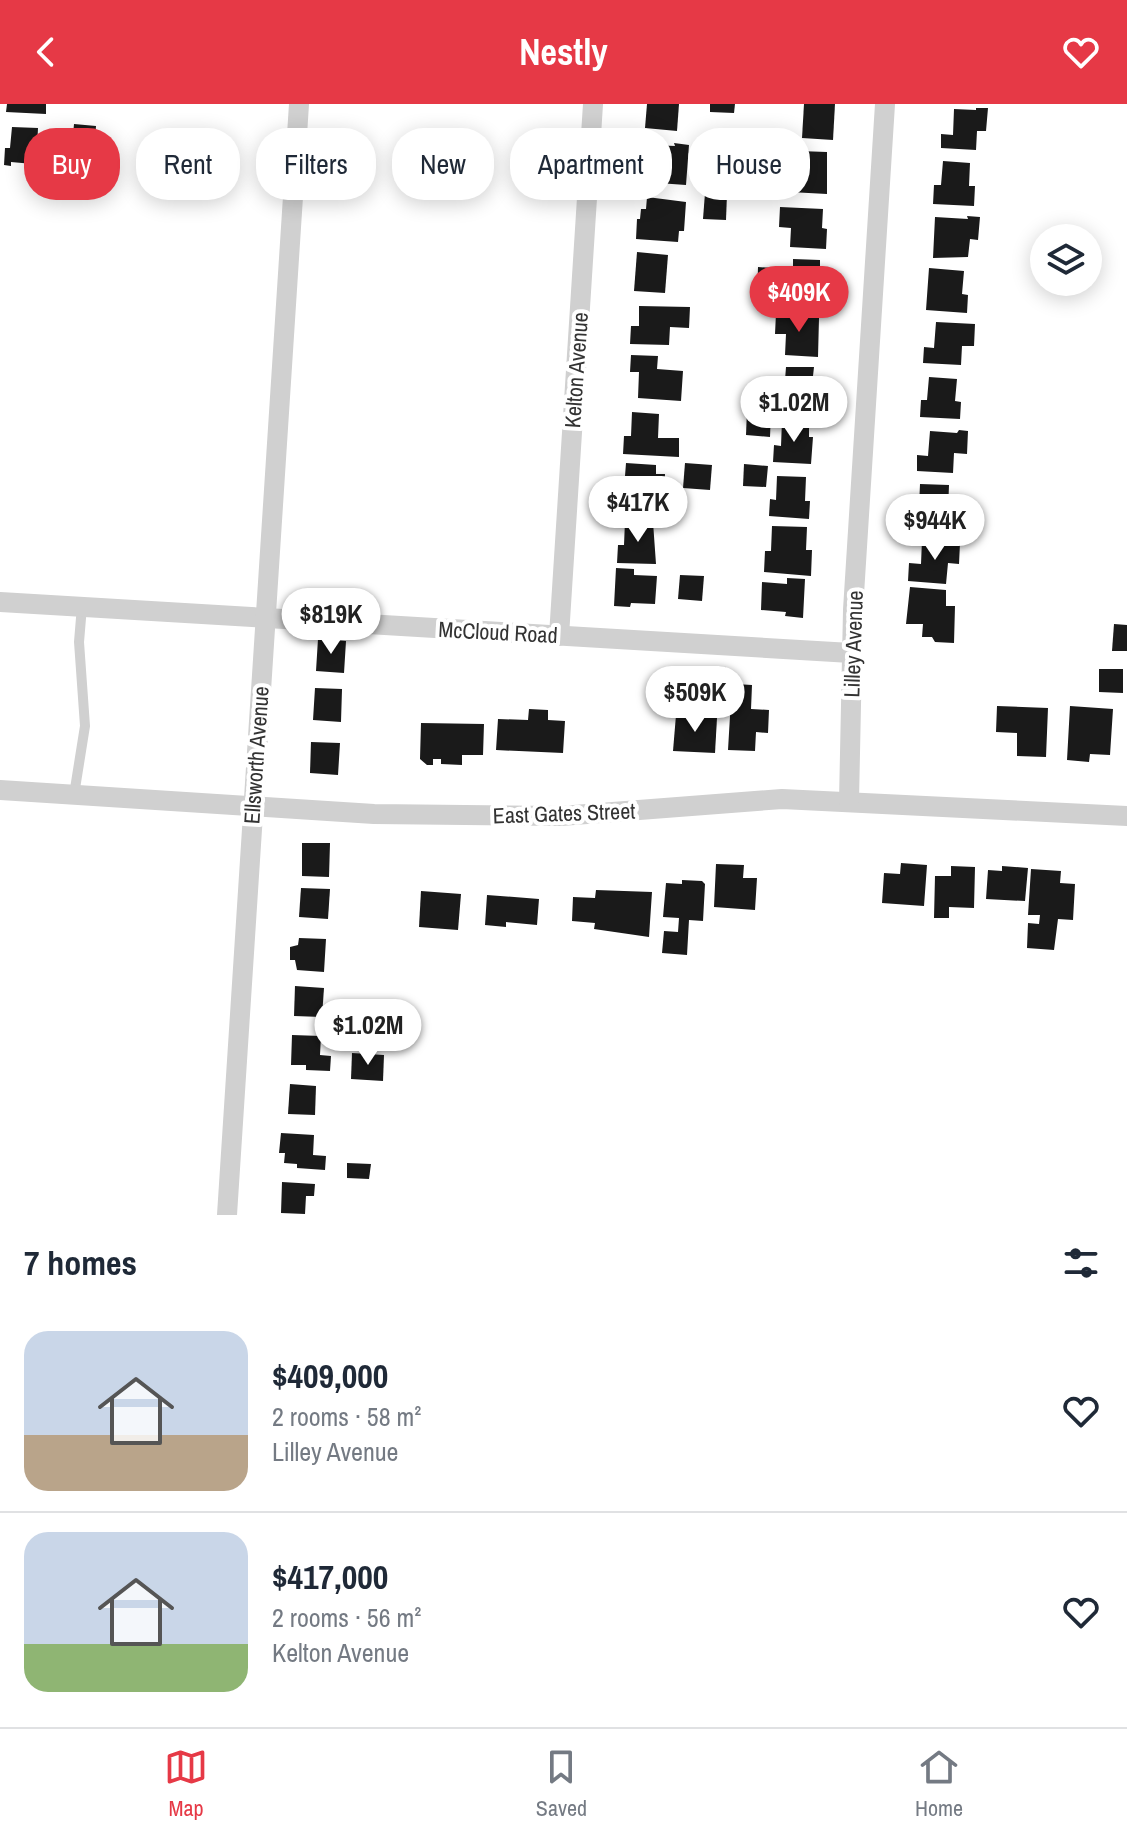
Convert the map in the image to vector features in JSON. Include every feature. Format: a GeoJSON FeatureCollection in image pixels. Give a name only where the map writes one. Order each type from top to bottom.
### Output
{"type":"FeatureCollection","features":[{"type":"Feature","properties":{"kind":"street","name":"Ellsworth Avenue"},"geometry":{"type":"LineString","coordinates":[[227,1215],[299,104]]}},
{"type":"Feature","properties":{"kind":"street","name":"Kelton Avenue"},"geometry":{"type":"LineString","coordinates":[[559,636],[593,104]]}},
{"type":"Feature","properties":{"kind":"street","name":"Lilley Avenue"},"geometry":{"type":"LineString","coordinates":[[849,801],[851,653],[885,104]]}},
{"type":"Feature","properties":{"kind":"street","name":"McCloud Road"},"geometry":{"type":"LineString","coordinates":[[0,602],[851,653]]}},
{"type":"Feature","properties":{"kind":"street","name":"East Gates Street"},"geometry":{"type":"LineString","coordinates":[[0,790],[374,814],[480,817],[561,816],[782,799],[1127,816]]}},
{"type":"Feature","properties":{"kind":"lane"},"geometry":{"type":"LineString","coordinates":[[74,795],[85,726],[79,642],[82,606]]}},
{"type":"Feature","properties":{"kind":"building"},"geometry":{"type":"Polygon","coordinates":[[[7,104],[46,104],[46,114],[6,112],[7,104]]]}},
{"type":"Feature","properties":{"kind":"building"},"geometry":{"type":"Polygon","coordinates":[[[647,104],[679,104],[677,131],[672,128],[645,128],[647,104]]]}},
{"type":"Feature","properties":{"kind":"building"},"geometry":{"type":"Polygon","coordinates":[[[710,104],[735,104],[734,113],[710,112],[710,104]]]}},
{"type":"Feature","properties":{"kind":"building"},"geometry":{"type":"Polygon","coordinates":[[[804,104],[835,104],[833,140],[810,139],[810,128],[803,128],[804,104]]]}},
{"type":"Feature","properties":{"kind":"building"},"geometry":{"type":"Polygon","coordinates":[[[988,108],[986,131],[977,131],[976,150],[941,148],[941,134],[953,135],[954,109],[988,108]]]}},
{"type":"Feature","properties":{"kind":"building"},"geometry":{"type":"Polygon","coordinates":[[[74,124],[96,126],[96,128],[74,128],[74,124]]]}},
{"type":"Feature","properties":{"kind":"building"},"geometry":{"type":"Polygon","coordinates":[[[12,127],[38,128],[24,128],[24,163],[4,165],[5,148],[10,148],[12,127]]]}},
{"type":"Feature","properties":{"kind":"building"},"geometry":{"type":"Polygon","coordinates":[[[674,143],[688,145],[686,185],[672,184],[672,146],[675,146],[674,143]]]}},
{"type":"Feature","properties":{"kind":"building"},"geometry":{"type":"Polygon","coordinates":[[[810,151],[827,152],[827,194],[810,193],[810,151]]]}},
{"type":"Feature","properties":{"kind":"building"},"geometry":{"type":"Polygon","coordinates":[[[943,161],[970,163],[969,186],[975,186],[974,206],[933,204],[934,185],[941,185],[943,161]]]}},
{"type":"Feature","properties":{"kind":"building"},"geometry":{"type":"Polygon","coordinates":[[[647,200],[686,202],[684,231],[679,231],[678,242],[636,239],[637,219],[640,219],[641,209],[646,209],[647,200]]]}},
{"type":"Feature","properties":{"kind":"building"},"geometry":{"type":"Polygon","coordinates":[[[704,200],[727,200],[726,220],[703,219],[704,200]]]}},
{"type":"Feature","properties":{"kind":"building"},"geometry":{"type":"Polygon","coordinates":[[[780,207],[823,209],[822,228],[827,229],[826,249],[790,247],[791,228],[779,227],[780,207]]]}},
{"type":"Feature","properties":{"kind":"building"},"geometry":{"type":"Polygon","coordinates":[[[967,216],[980,217],[978,240],[970,239],[968,257],[933,258],[935,217],[968,219],[967,216]]]}},
{"type":"Feature","properties":{"kind":"building"},"geometry":{"type":"Polygon","coordinates":[[[637,252],[668,255],[665,293],[634,291],[637,252]]]}},
{"type":"Feature","properties":{"kind":"building"},"geometry":{"type":"Polygon","coordinates":[[[793,259],[820,260],[820,283],[825,283],[825,304],[757,302],[758,267],[774,268],[774,274],[779,274],[779,283],[793,283],[793,259]]]}},
{"type":"Feature","properties":{"kind":"building"},"geometry":{"type":"Polygon","coordinates":[[[929,268],[964,271],[962,294],[968,295],[967,313],[926,310],[929,268]]]}},
{"type":"Feature","properties":{"kind":"building"},"geometry":{"type":"Polygon","coordinates":[[[639,306],[690,307],[689,328],[670,327],[669,345],[630,344],[631,326],[639,326],[639,306]]]}},
{"type":"Feature","properties":{"kind":"building"},"geometry":{"type":"Polygon","coordinates":[[[776,313],[819,318],[818,357],[785,355],[786,334],[775,334],[776,313]]]}},
{"type":"Feature","properties":{"kind":"building"},"geometry":{"type":"Polygon","coordinates":[[[936,322],[975,324],[974,346],[962,346],[961,365],[923,363],[924,347],[934,348],[936,322]]]}},
{"type":"Feature","properties":{"kind":"building"},"geometry":{"type":"Polygon","coordinates":[[[631,355],[658,356],[657,369],[683,371],[681,401],[638,398],[639,372],[630,372],[631,355]]]}},
{"type":"Feature","properties":{"kind":"building"},"geometry":{"type":"Polygon","coordinates":[[[786,367],[814,367],[811,394],[816,394],[815,411],[777,407],[778,392],[784,393],[786,367]]]}},
{"type":"Feature","properties":{"kind":"building"},"geometry":{"type":"Polygon","coordinates":[[[929,377],[957,379],[955,401],[961,402],[960,419],[920,417],[921,400],[927,400],[929,377]]]}},
{"type":"Feature","properties":{"kind":"building"},"geometry":{"type":"Polygon","coordinates":[[[747,410],[771,412],[770,437],[746,435],[747,410]]]}},
{"type":"Feature","properties":{"kind":"building"},"geometry":{"type":"Polygon","coordinates":[[[632,412],[659,414],[658,438],[679,438],[679,457],[623,454],[624,436],[631,436],[632,412]]]}},
{"type":"Feature","properties":{"kind":"building"},"geometry":{"type":"Polygon","coordinates":[[[782,421],[809,422],[809,437],[813,437],[811,464],[773,462],[774,445],[781,446],[782,421]]]}},
{"type":"Feature","properties":{"kind":"building"},"geometry":{"type":"Polygon","coordinates":[[[959,430],[968,431],[967,454],[954,453],[953,473],[917,471],[917,455],[928,456],[930,431],[957,433],[959,430]]]}},
{"type":"Feature","properties":{"kind":"building"},"geometry":{"type":"Polygon","coordinates":[[[626,463],[656,465],[656,474],[665,474],[664,499],[660,501],[659,511],[618,508],[620,476],[625,476],[626,463]]]}},
{"type":"Feature","properties":{"kind":"building"},"geometry":{"type":"Polygon","coordinates":[[[685,463],[712,465],[710,490],[683,488],[685,463]]]}},
{"type":"Feature","properties":{"kind":"building"},"geometry":{"type":"Polygon","coordinates":[[[744,464],[768,466],[766,487],[743,486],[744,464]]]}},
{"type":"Feature","properties":{"kind":"building"},"geometry":{"type":"Polygon","coordinates":[[[777,476],[806,477],[805,501],[810,501],[809,519],[769,516],[770,499],[776,500],[777,476]]]}},
{"type":"Feature","properties":{"kind":"building"},"geometry":{"type":"Polygon","coordinates":[[[920,484],[949,485],[948,511],[957,511],[956,528],[913,526],[913,507],[919,507],[920,484]]]}},
{"type":"Feature","properties":{"kind":"building"},"geometry":{"type":"Polygon","coordinates":[[[625,521],[653,522],[656,564],[617,563],[618,545],[624,545],[625,521]]]}},
{"type":"Feature","properties":{"kind":"building"},"geometry":{"type":"Polygon","coordinates":[[[772,526],[807,527],[806,550],[812,550],[811,576],[764,572],[765,551],[771,551],[772,526]]]}},
{"type":"Feature","properties":{"kind":"building"},"geometry":{"type":"Polygon","coordinates":[[[922,540],[960,543],[959,564],[948,563],[946,584],[908,581],[909,563],[921,564],[922,540]]]}},
{"type":"Feature","properties":{"kind":"building"},"geometry":{"type":"Polygon","coordinates":[[[616,568],[634,569],[634,575],[657,576],[655,604],[614,606],[616,568]]]}},
{"type":"Feature","properties":{"kind":"building"},"geometry":{"type":"Polygon","coordinates":[[[680,575],[704,576],[702,601],[678,599],[680,575]]]}},
{"type":"Feature","properties":{"kind":"building"},"geometry":{"type":"Polygon","coordinates":[[[787,578],[805,579],[803,618],[785,616],[786,612],[761,610],[762,582],[787,584],[787,578]]]}},
{"type":"Feature","properties":{"kind":"building"},"geometry":{"type":"Polygon","coordinates":[[[910,587],[946,590],[946,606],[955,606],[954,643],[935,642],[932,637],[922,637],[923,624],[906,624],[910,587]]]}},
{"type":"Feature","properties":{"kind":"building"},"geometry":{"type":"Polygon","coordinates":[[[1114,624],[1127,625],[1127,651],[1112,651],[1114,624]]]}},
{"type":"Feature","properties":{"kind":"building"},"geometry":{"type":"Polygon","coordinates":[[[318,639],[346,641],[344,673],[316,671],[318,639]]]}},
{"type":"Feature","properties":{"kind":"building"},"geometry":{"type":"Polygon","coordinates":[[[704,666],[726,667],[724,691],[703,690],[704,666]]]}},
{"type":"Feature","properties":{"kind":"building"},"geometry":{"type":"Polygon","coordinates":[[[1099,669],[1123,669],[1123,693],[1099,692],[1099,669]]]}},
{"type":"Feature","properties":{"kind":"building"},"geometry":{"type":"Polygon","coordinates":[[[735,684],[752,685],[751,709],[769,710],[768,733],[756,732],[755,751],[728,750],[735,684]]]}},
{"type":"Feature","properties":{"kind":"building"},"geometry":{"type":"Polygon","coordinates":[[[315,688],[342,689],[341,722],[313,720],[315,688]]]}},
{"type":"Feature","properties":{"kind":"building"},"geometry":{"type":"Polygon","coordinates":[[[997,706],[1048,708],[1046,757],[1017,756],[1017,733],[996,732],[997,706]]]}},
{"type":"Feature","properties":{"kind":"building"},"geometry":{"type":"Polygon","coordinates":[[[1070,706],[1113,709],[1110,755],[1090,754],[1089,762],[1067,760],[1070,706]]]}},
{"type":"Feature","properties":{"kind":"building"},"geometry":{"type":"Polygon","coordinates":[[[529,709],[548,710],[548,720],[565,721],[563,753],[496,750],[498,719],[528,720],[529,709]]]}},
{"type":"Feature","properties":{"kind":"building"},"geometry":{"type":"Polygon","coordinates":[[[676,715],[717,718],[715,753],[673,751],[676,715]]]}},
{"type":"Feature","properties":{"kind":"building"},"geometry":{"type":"Polygon","coordinates":[[[421,723],[484,724],[483,755],[462,755],[462,765],[441,764],[441,759],[433,759],[433,765],[427,765],[420,759],[421,723]]]}},
{"type":"Feature","properties":{"kind":"building"},"geometry":{"type":"Polygon","coordinates":[[[311,742],[340,743],[338,775],[310,773],[311,742]]]}},
{"type":"Feature","properties":{"kind":"building"},"geometry":{"type":"Polygon","coordinates":[[[302,843],[330,843],[329,877],[302,876],[302,843]]]}},
{"type":"Feature","properties":{"kind":"building"},"geometry":{"type":"Polygon","coordinates":[[[901,863],[927,865],[924,906],[882,903],[884,873],[900,874],[901,863]]]}},
{"type":"Feature","properties":{"kind":"building"},"geometry":{"type":"Polygon","coordinates":[[[716,864],[744,865],[743,878],[757,878],[755,910],[714,907],[716,864]]]}},
{"type":"Feature","properties":{"kind":"building"},"geometry":{"type":"Polygon","coordinates":[[[951,866],[975,867],[974,908],[949,907],[949,918],[934,918],[935,876],[951,876],[951,866]]]}},
{"type":"Feature","properties":{"kind":"building"},"geometry":{"type":"Polygon","coordinates":[[[1002,866],[1028,868],[1025,901],[986,899],[988,870],[1002,871],[1002,866]]]}},
{"type":"Feature","properties":{"kind":"building"},"geometry":{"type":"Polygon","coordinates":[[[1031,869],[1061,871],[1060,883],[1075,884],[1073,920],[1058,919],[1054,950],[1027,948],[1028,923],[1039,924],[1040,915],[1028,915],[1031,869]]]}},
{"type":"Feature","properties":{"kind":"building"},"geometry":{"type":"Polygon","coordinates":[[[682,880],[702,881],[705,884],[703,921],[689,920],[687,955],[662,953],[664,931],[678,932],[679,918],[663,917],[666,883],[682,884],[682,880]]]}},
{"type":"Feature","properties":{"kind":"building"},"geometry":{"type":"Polygon","coordinates":[[[301,888],[330,889],[328,919],[299,917],[301,888]]]}},
{"type":"Feature","properties":{"kind":"building"},"geometry":{"type":"Polygon","coordinates":[[[596,890],[652,892],[649,937],[594,929],[595,923],[572,921],[573,897],[595,898],[596,890]]]}},
{"type":"Feature","properties":{"kind":"building"},"geometry":{"type":"Polygon","coordinates":[[[421,891],[461,894],[458,930],[419,927],[421,891]]]}},
{"type":"Feature","properties":{"kind":"building"},"geometry":{"type":"Polygon","coordinates":[[[487,895],[539,899],[537,925],[506,922],[506,927],[485,925],[487,895]]]}},
{"type":"Feature","properties":{"kind":"building"},"geometry":{"type":"Polygon","coordinates":[[[299,938],[326,939],[324,972],[297,970],[295,960],[290,960],[290,947],[298,945],[299,938]]]}},
{"type":"Feature","properties":{"kind":"building"},"geometry":{"type":"Polygon","coordinates":[[[295,986],[324,988],[322,1017],[294,1016],[295,986]]]}},
{"type":"Feature","properties":{"kind":"building"},"geometry":{"type":"Polygon","coordinates":[[[363,1016],[385,1018],[384,1033],[362,1031],[363,1016]]]}},
{"type":"Feature","properties":{"kind":"building"},"geometry":{"type":"Polygon","coordinates":[[[292,1035],[321,1036],[320,1055],[331,1056],[330,1071],[306,1070],[306,1065],[291,1065],[292,1035]]]}},
{"type":"Feature","properties":{"kind":"building"},"geometry":{"type":"Polygon","coordinates":[[[352,1053],[384,1055],[383,1081],[351,1079],[352,1053]]]}},
{"type":"Feature","properties":{"kind":"building"},"geometry":{"type":"Polygon","coordinates":[[[290,1084],[316,1086],[315,1115],[288,1114],[290,1084]]]}},
{"type":"Feature","properties":{"kind":"building"},"geometry":{"type":"Polygon","coordinates":[[[281,1133],[314,1135],[313,1155],[326,1156],[325,1170],[297,1168],[297,1164],[284,1163],[285,1153],[279,1153],[281,1133]]]}},
{"type":"Feature","properties":{"kind":"building"},"geometry":{"type":"Polygon","coordinates":[[[347,1163],[371,1164],[369,1179],[347,1178],[347,1163]]]}},
{"type":"Feature","properties":{"kind":"building"},"geometry":{"type":"Polygon","coordinates":[[[282,1182],[315,1184],[314,1196],[306,1196],[305,1214],[281,1213],[282,1182]]]}}]}
